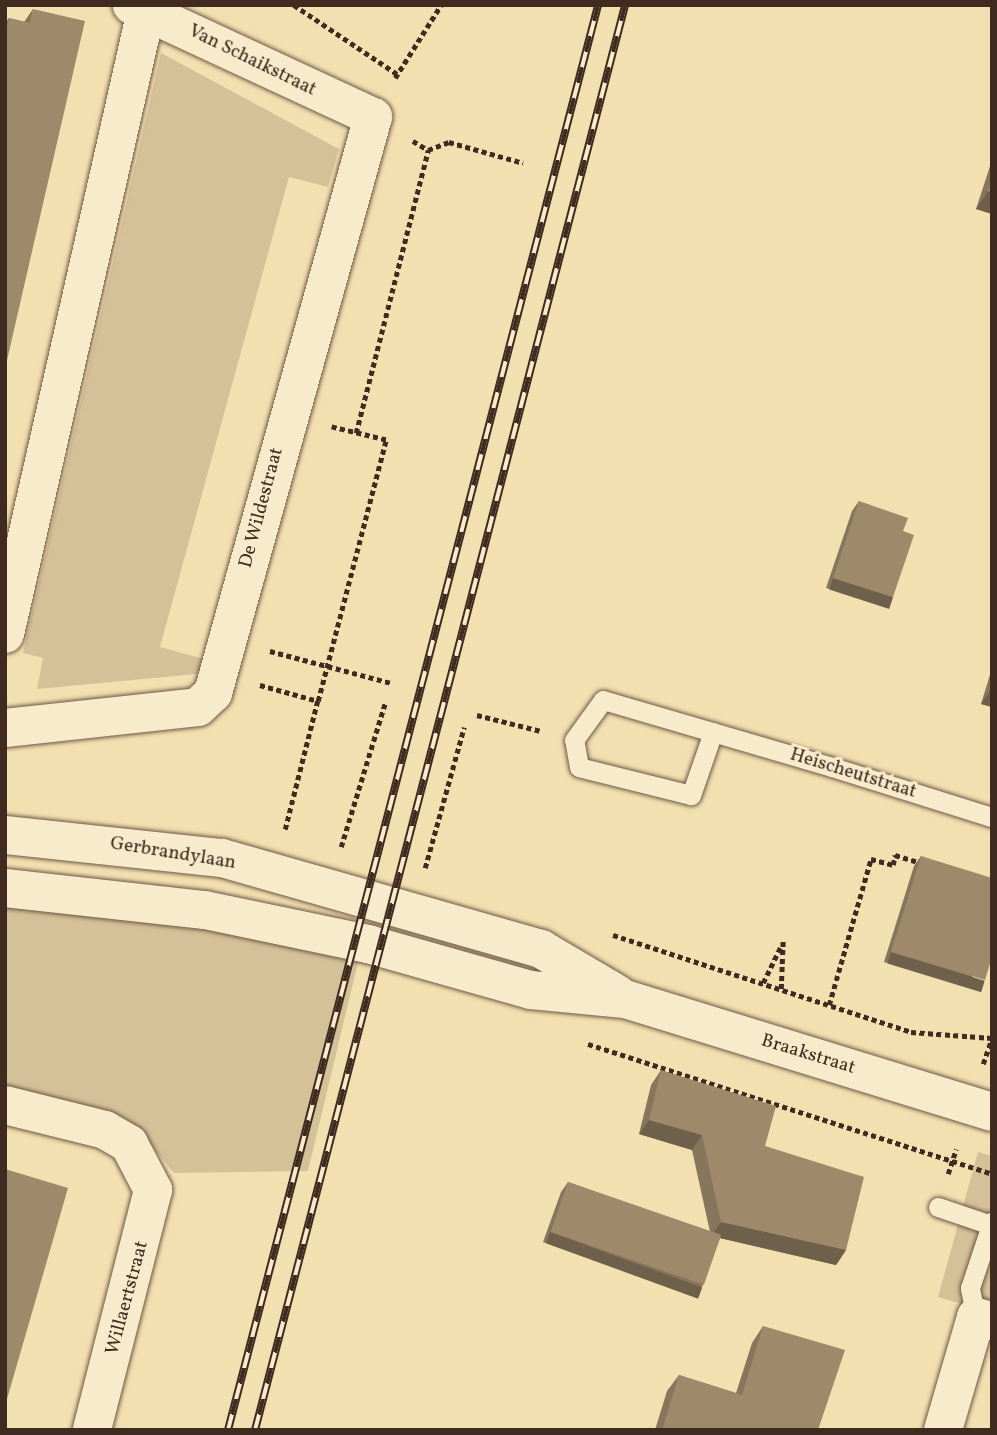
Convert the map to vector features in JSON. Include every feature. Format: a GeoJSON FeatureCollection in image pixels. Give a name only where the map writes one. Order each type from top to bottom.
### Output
{"type":"FeatureCollection","features":[{"type":"Feature","properties":{"kind":"street","name":"Van Schaikstraat"},"geometry":{"type":"LineString","coordinates":[[139,8],[373,117]]}},
{"type":"Feature","properties":{"kind":"street"},"geometry":{"type":"LineString","coordinates":[[5,634],[139,8]]}},
{"type":"Feature","properties":{"kind":"street","name":"De Wildestraat"},"geometry":{"type":"LineString","coordinates":[[5,728],[198,708],[214,694],[287,415],[373,117]]}},
{"type":"Feature","properties":{"kind":"street","name":"Gerbrandylaan"},"geometry":{"type":"LineString","coordinates":[[5,835],[222,858],[378,904]]}},
{"type":"Feature","properties":{"kind":"street","name":"Braakstraat"},"geometry":{"type":"LineString","coordinates":[[5,888],[205,910],[368,944],[531,990],[625,999],[992,1112]]}},
{"type":"Feature","properties":{"kind":"street","name":"Braakstraat"},"geometry":{"type":"LineString","coordinates":[[378,904],[541,949],[625,999]]}},
{"type":"Feature","properties":{"kind":"street","name":"Willaertstraat"},"geometry":{"type":"LineString","coordinates":[[5,1105],[105,1130],[129,1144],[146,1165],[153,1190],[150,1217],[92,1430]]}},
{"type":"Feature","properties":{"kind":"street"},"geometry":{"type":"LineString","coordinates":[[943,1430],[984,1319]]}},
{"type":"Feature","properties":{"kind":"lane","name":"Heischeutstraat"},"geometry":{"type":"LineString","coordinates":[[573,740],[603,700],[992,817]]}},
{"type":"Feature","properties":{"kind":"lane"},"geometry":{"type":"LineString","coordinates":[[573,740],[579,767],[691,795],[713,732]]}},
{"type":"Feature","properties":{"kind":"lane"},"geometry":{"type":"LineString","coordinates":[[939,1207],[991,1223],[970,1288],[984,1319]]}},
{"type":"Feature","properties":{"kind":"path"},"geometry":{"type":"LineString","coordinates":[[294,5],[397,74]]}},
{"type":"Feature","properties":{"kind":"path"},"geometry":{"type":"LineString","coordinates":[[428,150],[373,117],[441,5]]}},
{"type":"Feature","properties":{"kind":"path"},"geometry":{"type":"LineString","coordinates":[[428,150],[449,142],[523,163]]}},
{"type":"Feature","properties":{"kind":"path"},"geometry":{"type":"LineString","coordinates":[[356,433],[428,150]]}},
{"type":"Feature","properties":{"kind":"path"},"geometry":{"type":"LineString","coordinates":[[284,836],[386,440],[287,415]]}},
{"type":"Feature","properties":{"kind":"path"},"geometry":{"type":"LineString","coordinates":[[223,657],[327,666],[391,683]]}},
{"type":"Feature","properties":{"kind":"path"},"geometry":{"type":"LineString","coordinates":[[223,657],[318,701]]}},
{"type":"Feature","properties":{"kind":"path"},"geometry":{"type":"LineString","coordinates":[[340,850],[385,704]]}},
{"type":"Feature","properties":{"kind":"path"},"geometry":{"type":"LineString","coordinates":[[477,715],[573,740]]}},
{"type":"Feature","properties":{"kind":"path"},"geometry":{"type":"LineString","coordinates":[[423,874],[464,727]]}},
{"type":"Feature","properties":{"kind":"path"},"geometry":{"type":"LineString","coordinates":[[830,1005],[871,859],[893,865],[895,855],[931,866]]}},
{"type":"Feature","properties":{"kind":"path"},"geometry":{"type":"LineString","coordinates":[[764,983],[783,940],[781,989]]}},
{"type":"Feature","properties":{"kind":"shaded area"},"geometry":{"type":"Polygon","coordinates":[[[161,53],[339,149],[328,187],[289,177],[160,647],[207,660],[197,674],[37,689],[43,658],[23,653],[161,53]]]}},
{"type":"Feature","properties":{"kind":"shaded area"},"geometry":{"type":"Polygon","coordinates":[[[5,891],[360,954],[308,1171],[174,1173],[151,1145],[5,1107],[5,891]]]}},
{"type":"Feature","properties":{"kind":"shaded area"},"geometry":{"type":"Polygon","coordinates":[[[978,1152],[992,1156],[992,1313],[938,1297],[978,1152]]]}},
{"type":"Feature","properties":{"kind":"building"},"geometry":{"type":"Polygon","coordinates":[[[33,9],[85,21],[5,369],[5,34],[9,18],[30,23],[33,9]]]}},
{"type":"Feature","properties":{"kind":"building"},"geometry":{"type":"Polygon","coordinates":[[[859,501],[908,518],[903,531],[914,535],[893,597],[833,578],[859,501]]]}},
{"type":"Feature","properties":{"kind":"building"},"geometry":{"type":"Polygon","coordinates":[[[921,856],[992,878],[992,957],[985,980],[891,952],[921,856]]]}},
{"type":"Feature","properties":{"kind":"building"},"geometry":{"type":"Polygon","coordinates":[[[661,1070],[776,1106],[765,1146],[864,1177],[846,1250],[721,1222],[702,1135],[649,1120],[661,1070]]]}},
{"type":"Feature","properties":{"kind":"building"},"geometry":{"type":"Polygon","coordinates":[[[5,1169],[68,1188],[5,1406],[5,1169]]]}},
{"type":"Feature","properties":{"kind":"building"},"geometry":{"type":"Polygon","coordinates":[[[568,1182],[721,1235],[704,1285],[551,1232],[568,1182]]]}},
{"type":"Feature","properties":{"kind":"building"},"geometry":{"type":"Polygon","coordinates":[[[763,1326],[845,1350],[818,1430],[662,1430],[679,1375],[742,1395],[763,1326]]]}},
{"type":"Feature","properties":{"kind":"railway"},"geometry":{"type":"LineString","coordinates":[[228,1430],[598,5]]}},
{"type":"Feature","properties":{"kind":"railway"},"geometry":{"type":"LineString","coordinates":[[255,1430],[625,5]]}}]}
